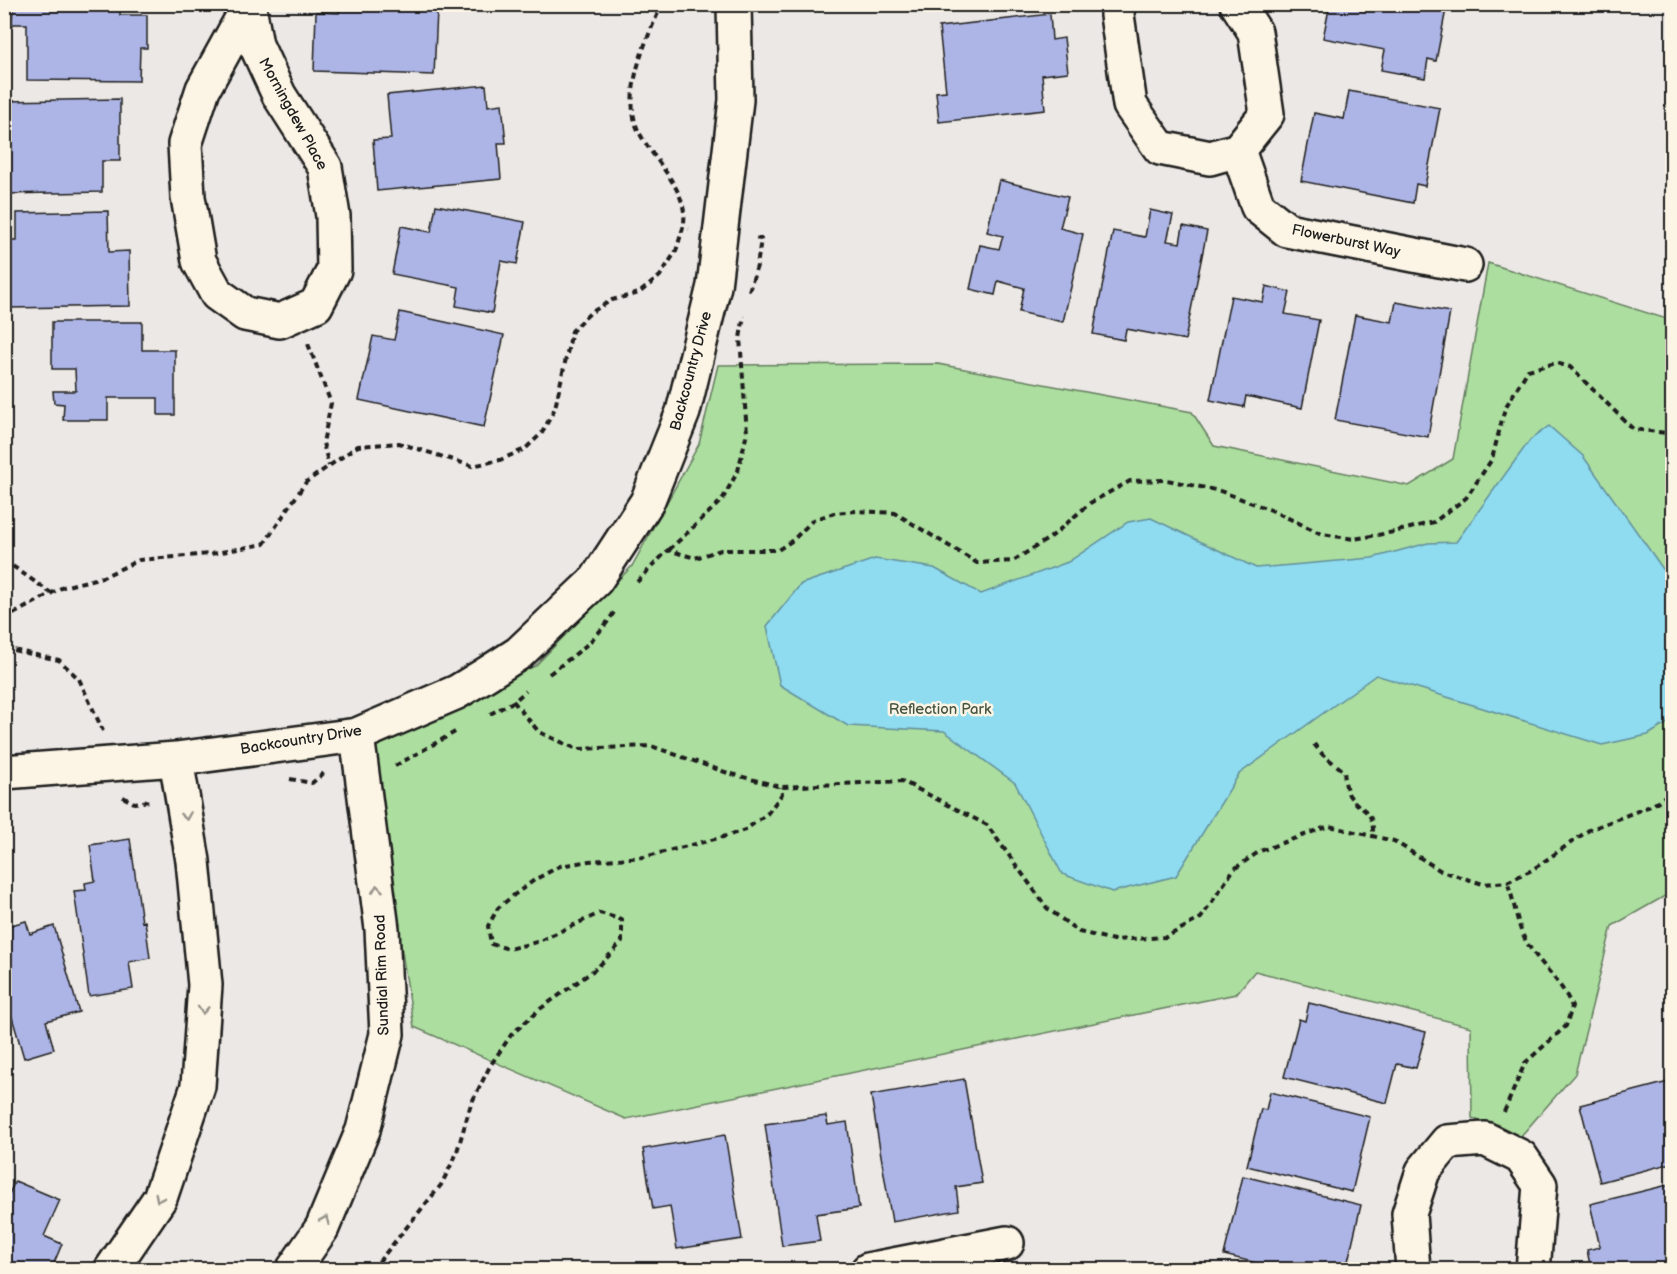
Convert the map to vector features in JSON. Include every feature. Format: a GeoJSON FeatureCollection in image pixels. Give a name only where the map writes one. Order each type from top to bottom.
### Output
{"type":"FeatureCollection","features":[{"type":"Feature","properties":{"kind":"street","name":"Backcountry Drive"},"geometry":{"type":"LineString","coordinates":[[4,772],[176,759],[357,735],[458,692],[519,653],[597,580],[647,502],[683,412],[714,286],[736,100],[734,4]]}},
{"type":"Feature","properties":{"kind":"street"},"geometry":{"type":"LineString","coordinates":[[1118,4],[1117,15],[1130,105],[1160,148],[1210,158],[1238,150],[1267,114],[1255,32],[1237,4]]}},
{"type":"Feature","properties":{"kind":"street","name":"Morningdew Place"},"geometry":{"type":"LineString","coordinates":[[250,6],[256,45],[279,95],[325,167],[330,196],[334,270],[316,305],[280,321],[244,314],[217,294],[199,261],[188,197],[185,144],[203,89],[250,6]]}},
{"type":"Feature","properties":{"kind":"street","name":"Flowerburst Way"},"geometry":{"type":"LineString","coordinates":[[1238,150],[1258,207],[1287,230],[1465,265]]}},
{"type":"Feature","properties":{"kind":"street","name":"Sundial Rim Road"},"geometry":{"type":"LineString","coordinates":[[293,1269],[322,1228],[363,1130],[387,1034],[382,929],[357,735]]}},
{"type":"Feature","properties":{"kind":"street"},"geometry":{"type":"LineString","coordinates":[[111,1269],[160,1198],[198,1086],[205,985],[193,861],[176,759]]}},
{"type":"Feature","properties":{"kind":"street"},"geometry":{"type":"LineString","coordinates":[[1413,1269],[1409,1214],[1423,1171],[1447,1142],[1485,1139],[1521,1157],[1540,1185],[1533,1269]]}},
{"type":"Feature","properties":{"kind":"street"},"geometry":{"type":"LineString","coordinates":[[868,1269],[1008,1244]]}},
{"type":"Feature","properties":{"kind":"path"},"geometry":{"type":"LineString","coordinates":[[4,619],[51,593],[103,577],[139,560],[211,554],[264,544],[306,482],[358,446],[399,444],[472,466],[500,460],[525,448],[542,433],[555,408],[572,331],[590,313],[612,300],[639,293],[660,276],[676,251],[686,218],[677,190],[637,128],[634,103],[638,62],[662,4]]}},
{"type":"Feature","properties":{"kind":"path"},"geometry":{"type":"LineString","coordinates":[[683,228],[761,239],[757,266],[746,298]]}},
{"type":"Feature","properties":{"kind":"path"},"geometry":{"type":"LineString","coordinates":[[634,585],[722,500],[738,471],[747,433],[740,338],[745,308]]}},
{"type":"Feature","properties":{"kind":"path"},"geometry":{"type":"LineString","coordinates":[[297,313],[331,403],[323,443],[329,466]]}},
{"type":"Feature","properties":{"kind":"path"},"geometry":{"type":"LineString","coordinates":[[669,550],[695,558],[721,550],[778,550],[793,540],[813,520],[834,513],[857,511],[895,513],[977,563],[1013,561],[1051,537],[1090,503],[1130,481],[1149,480],[1167,480],[1220,491],[1271,510],[1322,534],[1354,539],[1394,532],[1434,522],[1466,498],[1492,459],[1505,408],[1528,370],[1556,363],[1570,367],[1633,429],[1666,433],[1672,439]]}},
{"type":"Feature","properties":{"kind":"path"},"geometry":{"type":"LineString","coordinates":[[4,560],[51,593]]}},
{"type":"Feature","properties":{"kind":"path"},"geometry":{"type":"LineString","coordinates":[[541,680],[583,651],[606,626],[622,600]]}},
{"type":"Feature","properties":{"kind":"path"},"geometry":{"type":"LineString","coordinates":[[4,648],[59,660],[78,679],[108,744],[117,793],[134,803],[160,800],[182,792]]}},
{"type":"Feature","properties":{"kind":"path"},"geometry":{"type":"LineString","coordinates":[[488,673],[539,732],[577,749],[651,746],[728,773],[781,787],[902,781],[987,825],[1047,908],[1078,932],[1114,940],[1166,937],[1202,918],[1234,869],[1260,851],[1289,838],[1329,826],[1394,841],[1441,871],[1483,884],[1507,882],[1532,870],[1589,830],[1653,805],[1672,791]]}},
{"type":"Feature","properties":{"kind":"path"},"geometry":{"type":"LineString","coordinates":[[483,717],[513,702],[532,686]]}},
{"type":"Feature","properties":{"kind":"path"},"geometry":{"type":"LineString","coordinates":[[281,778],[312,783],[327,771],[380,771],[393,767],[463,728]]}},
{"type":"Feature","properties":{"kind":"path"},"geometry":{"type":"LineString","coordinates":[[1314,744],[1323,755],[1344,771],[1348,793],[1369,812],[1374,822],[1373,836]]}},
{"type":"Feature","properties":{"kind":"path"},"geometry":{"type":"LineString","coordinates":[[372,1269],[441,1185],[456,1155],[471,1104],[490,1066],[511,1035],[540,1009],[597,968],[622,942],[622,920],[600,913],[537,942],[509,949],[491,944],[488,926],[498,909],[536,879],[560,866],[589,861],[644,857],[696,846],[745,830],[767,814],[782,794],[781,787]]}},
{"type":"Feature","properties":{"kind":"path"},"geometry":{"type":"LineString","coordinates":[[1493,1142],[1506,1104],[1525,1063],[1566,1026],[1572,1007],[1558,980],[1527,943],[1520,929],[1507,882]]}},
{"type":"Feature","properties":{"kind":"green space","name":"Reflection Park"},"geometry":{"type":"Polygon","coordinates":[[[1488,263],[1670,320],[1672,338],[1672,892],[1612,926],[1575,1074],[1520,1137],[1472,1118],[1471,1027],[1255,971],[1236,994],[626,1119],[414,1027],[368,739],[535,666],[632,566],[699,444],[718,365],[938,364],[1192,412],[1214,446],[1409,486],[1453,459],[1488,263]]]}},
{"type":"Feature","properties":{"kind":"water"},"geometry":{"type":"Polygon","coordinates":[[[1549,426],[1583,456],[1672,579],[1672,720],[1648,735],[1602,745],[1376,675],[1239,774],[1176,876],[1112,892],[1062,874],[1015,783],[944,731],[848,726],[780,685],[767,626],[801,584],[875,559],[934,568],[981,594],[1068,562],[1128,522],[1151,518],[1256,568],[1372,558],[1428,543],[1456,542],[1530,440],[1549,426]]]}},
{"type":"Feature","properties":{"kind":"building"},"geometry":{"type":"Polygon","coordinates":[[[13,4],[120,4],[120,15],[147,15],[147,48],[140,48],[139,81],[27,80],[27,24],[12,24],[13,4]]]}},
{"type":"Feature","properties":{"kind":"building"},"geometry":{"type":"Polygon","coordinates":[[[339,4],[446,4],[446,11],[437,11],[434,75],[314,71],[316,12],[339,13],[339,4]]]}},
{"type":"Feature","properties":{"kind":"building"},"geometry":{"type":"Polygon","coordinates":[[[1330,4],[1447,4],[1436,61],[1428,59],[1425,78],[1381,70],[1385,50],[1323,38],[1330,4]]]}},
{"type":"Feature","properties":{"kind":"building"},"geometry":{"type":"Polygon","coordinates":[[[1050,14],[1052,40],[1064,38],[1068,72],[1042,75],[1045,110],[939,122],[936,92],[946,91],[939,27],[1050,14]]]}},
{"type":"Feature","properties":{"kind":"building"},"geometry":{"type":"Polygon","coordinates":[[[486,85],[488,106],[502,104],[506,143],[498,143],[501,179],[377,191],[373,140],[391,139],[387,95],[486,85]]]}},
{"type":"Feature","properties":{"kind":"building"},"geometry":{"type":"Polygon","coordinates":[[[1349,91],[1440,108],[1425,186],[1416,184],[1413,203],[1301,181],[1314,113],[1344,119],[1349,91]]]}},
{"type":"Feature","properties":{"kind":"building"},"geometry":{"type":"Polygon","coordinates":[[[120,99],[120,161],[102,161],[102,192],[4,194],[4,101],[120,99]]]}},
{"type":"Feature","properties":{"kind":"building"},"geometry":{"type":"Polygon","coordinates":[[[999,180],[1068,197],[1060,228],[1083,234],[1063,322],[1019,312],[1024,288],[998,281],[995,295],[970,289],[980,245],[999,249],[1003,236],[987,232],[999,180]]]}},
{"type":"Feature","properties":{"kind":"building"},"geometry":{"type":"Polygon","coordinates":[[[436,205],[525,222],[517,264],[501,261],[492,313],[456,306],[459,287],[392,274],[401,226],[431,232],[436,205]]]}},
{"type":"Feature","properties":{"kind":"building"},"geometry":{"type":"Polygon","coordinates":[[[1150,210],[1173,215],[1167,241],[1180,243],[1183,226],[1207,231],[1185,340],[1126,329],[1124,340],[1093,334],[1113,231],[1145,237],[1150,210]]]}},
{"type":"Feature","properties":{"kind":"building"},"geometry":{"type":"Polygon","coordinates":[[[108,211],[109,252],[129,251],[130,306],[8,308],[4,240],[17,240],[17,213],[108,211]]]}},
{"type":"Feature","properties":{"kind":"building"},"geometry":{"type":"Polygon","coordinates":[[[1266,286],[1290,292],[1285,314],[1319,320],[1302,408],[1246,396],[1244,407],[1210,400],[1231,296],[1263,302],[1266,286]]]}},
{"type":"Feature","properties":{"kind":"building"},"geometry":{"type":"Polygon","coordinates":[[[1396,302],[1450,312],[1428,437],[1335,420],[1355,315],[1392,322],[1396,302]]]}},
{"type":"Feature","properties":{"kind":"building"},"geometry":{"type":"Polygon","coordinates":[[[400,312],[504,335],[484,427],[359,400],[373,336],[394,340],[400,312]]]}},
{"type":"Feature","properties":{"kind":"building"},"geometry":{"type":"Polygon","coordinates":[[[52,322],[142,322],[142,350],[175,350],[175,415],[158,415],[158,398],[108,398],[108,420],[63,420],[64,404],[54,403],[53,391],[76,391],[75,369],[52,369],[52,322]]]}},
{"type":"Feature","properties":{"kind":"building"},"geometry":{"type":"Polygon","coordinates":[[[130,839],[142,922],[145,921],[150,958],[129,962],[133,989],[89,996],[74,891],[86,890],[85,883],[95,881],[90,845],[130,839]]]}},
{"type":"Feature","properties":{"kind":"building"},"geometry":{"type":"Polygon","coordinates":[[[26,921],[30,934],[54,926],[79,1012],[46,1021],[54,1049],[24,1058],[4,990],[4,927],[26,921]]]}},
{"type":"Feature","properties":{"kind":"building"},"geometry":{"type":"Polygon","coordinates":[[[1309,1003],[1426,1032],[1416,1068],[1397,1064],[1387,1103],[1284,1077],[1299,1019],[1305,1021],[1309,1003]]]}},
{"type":"Feature","properties":{"kind":"building"},"geometry":{"type":"Polygon","coordinates":[[[964,1079],[982,1183],[956,1187],[959,1210],[892,1222],[871,1095],[964,1079]]]}},
{"type":"Feature","properties":{"kind":"building"},"geometry":{"type":"Polygon","coordinates":[[[1672,1081],[1672,1163],[1600,1182],[1580,1105],[1672,1081]]]}},
{"type":"Feature","properties":{"kind":"building"},"geometry":{"type":"Polygon","coordinates":[[[1270,1092],[1370,1117],[1352,1192],[1247,1166],[1261,1109],[1266,1110],[1270,1092]]]}},
{"type":"Feature","properties":{"kind":"building"},"geometry":{"type":"Polygon","coordinates":[[[826,1116],[828,1125],[847,1122],[859,1208],[816,1214],[820,1241],[782,1246],[765,1124],[826,1116]]]}},
{"type":"Feature","properties":{"kind":"building"},"geometry":{"type":"Polygon","coordinates":[[[725,1135],[742,1239],[677,1249],[670,1206],[653,1209],[643,1149],[725,1135]]]}},
{"type":"Feature","properties":{"kind":"building"},"geometry":{"type":"Polygon","coordinates":[[[1243,1176],[1361,1205],[1346,1270],[1285,1270],[1224,1255],[1243,1176]]]}},
{"type":"Feature","properties":{"kind":"building"},"geometry":{"type":"Polygon","coordinates":[[[15,1181],[60,1200],[44,1236],[62,1244],[51,1270],[4,1270],[4,1205],[15,1181]]]}},
{"type":"Feature","properties":{"kind":"building"},"geometry":{"type":"Polygon","coordinates":[[[1672,1184],[1672,1263],[1647,1270],[1591,1270],[1587,1250],[1600,1247],[1590,1204],[1672,1184]]]}}]}
